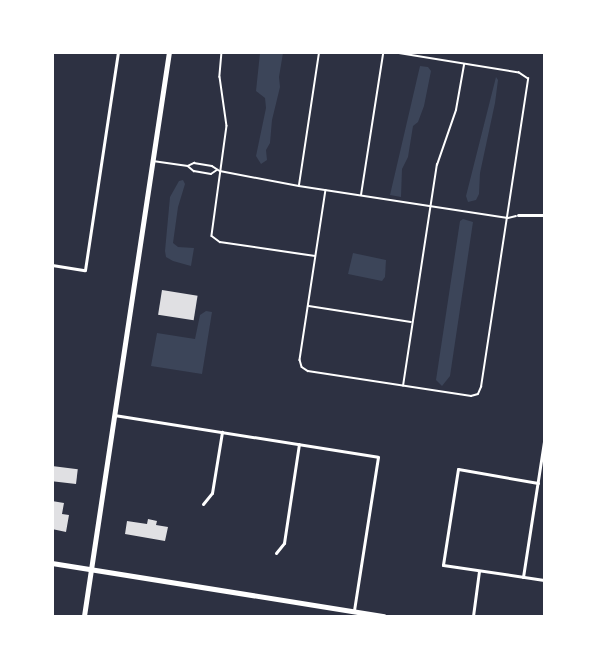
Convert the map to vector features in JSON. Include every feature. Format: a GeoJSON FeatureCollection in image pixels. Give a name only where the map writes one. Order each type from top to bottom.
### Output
{"type":"FeatureCollection","features":[{"type":"Feature","properties":{"kind":"main road"},"geometry":{"type":"LineString","coordinates":[[84,616],[169,52]]}},
{"type":"Feature","properties":{"kind":"main road"},"geometry":{"type":"LineString","coordinates":[[52,563],[384,616]]}},
{"type":"Feature","properties":{"kind":"street"},"geometry":{"type":"LineString","coordinates":[[52,265],[85,270],[118,52]]}},
{"type":"Feature","properties":{"kind":"street"},"geometry":{"type":"LineString","coordinates":[[518,215],[544,215]]}},
{"type":"Feature","properties":{"kind":"street"},"geometry":{"type":"LineString","coordinates":[[114,415],[378,457],[354,611]]}},
{"type":"Feature","properties":{"kind":"street"},"geometry":{"type":"LineString","coordinates":[[203,504],[212,493],[222,432]]}},
{"type":"Feature","properties":{"kind":"street"},"geometry":{"type":"LineString","coordinates":[[523,577],[544,442]]}},
{"type":"Feature","properties":{"kind":"street"},"geometry":{"type":"LineString","coordinates":[[276,553],[284,543],[299,444]]}},
{"type":"Feature","properties":{"kind":"street"},"geometry":{"type":"LineString","coordinates":[[538,483],[458,470],[443,564],[544,580]]}},
{"type":"Feature","properties":{"kind":"street"},"geometry":{"type":"LineString","coordinates":[[473,616],[479,570]]}},
{"type":"Feature","properties":{"kind":"lane"},"geometry":{"type":"LineString","coordinates":[[222,52],[220,77],[227,126],[218,171],[211,230],[213,238],[220,242],[316,256]]}},
{"type":"Feature","properties":{"kind":"lane"},"geometry":{"type":"LineString","coordinates":[[299,186],[320,52]]}},
{"type":"Feature","properties":{"kind":"lane"},"geometry":{"type":"LineString","coordinates":[[326,190],[300,360],[302,367],[308,371],[403,386],[471,396],[478,394],[482,387],[528,85],[527,77],[519,73],[385,53],[360,195]]}},
{"type":"Feature","properties":{"kind":"lane"},"geometry":{"type":"LineString","coordinates":[[403,386],[439,156],[456,110],[465,64]]}},
{"type":"Feature","properties":{"kind":"lane"},"geometry":{"type":"LineString","coordinates":[[153,160],[188,166],[194,171],[211,174],[218,171]]}},
{"type":"Feature","properties":{"kind":"lane"},"geometry":{"type":"LineString","coordinates":[[188,166],[194,163],[212,166],[218,171],[299,186],[508,218],[518,215]]}},
{"type":"Feature","properties":{"kind":"lane"},"geometry":{"type":"LineString","coordinates":[[308,306],[413,322]]}},
{"type":"Feature","properties":{"kind":"shaded area"},"geometry":{"type":"Polygon","coordinates":[[[260,53],[283,53],[279,77],[280,87],[272,120],[270,143],[266,150],[267,160],[261,164],[256,156],[266,108],[265,98],[256,91],[260,53]]]}},
{"type":"Feature","properties":{"kind":"shaded area"},"geometry":{"type":"Polygon","coordinates":[[[420,66],[428,67],[431,71],[424,106],[418,122],[413,126],[408,157],[402,169],[401,197],[390,195],[420,66]]]}},
{"type":"Feature","properties":{"kind":"shaded area"},"geometry":{"type":"Polygon","coordinates":[[[496,77],[498,80],[495,103],[480,173],[479,194],[476,200],[468,202],[466,196],[496,77]]]}},
{"type":"Feature","properties":{"kind":"shaded area"},"geometry":{"type":"Polygon","coordinates":[[[183,180],[185,184],[178,207],[173,243],[178,247],[194,248],[191,266],[166,257],[165,251],[170,197],[179,181],[183,180]]]}},
{"type":"Feature","properties":{"kind":"shaded area"},"geometry":{"type":"Polygon","coordinates":[[[463,219],[473,222],[450,376],[442,386],[436,380],[460,221],[463,219]]]}},
{"type":"Feature","properties":{"kind":"shaded area"},"geometry":{"type":"Polygon","coordinates":[[[353,253],[386,260],[385,277],[382,281],[348,274],[353,253]]]}},
{"type":"Feature","properties":{"kind":"shaded area"},"geometry":{"type":"Polygon","coordinates":[[[206,311],[212,312],[202,374],[151,366],[157,333],[195,339],[200,315],[206,311]]]}},
{"type":"Feature","properties":{"kind":"building"},"geometry":{"type":"Polygon","coordinates":[[[162,290],[198,296],[194,320],[158,315],[162,290]]]}},
{"type":"Feature","properties":{"kind":"building"},"geometry":{"type":"Polygon","coordinates":[[[52,466],[78,469],[76,484],[52,481],[52,466]]]}},
{"type":"Feature","properties":{"kind":"building"},"geometry":{"type":"Polygon","coordinates":[[[52,501],[64,503],[62,514],[69,515],[66,532],[52,529],[52,501]]]}},
{"type":"Feature","properties":{"kind":"building"},"geometry":{"type":"Polygon","coordinates":[[[148,519],[157,521],[156,525],[168,527],[165,541],[125,534],[127,521],[147,524],[148,519]]]}}]}
